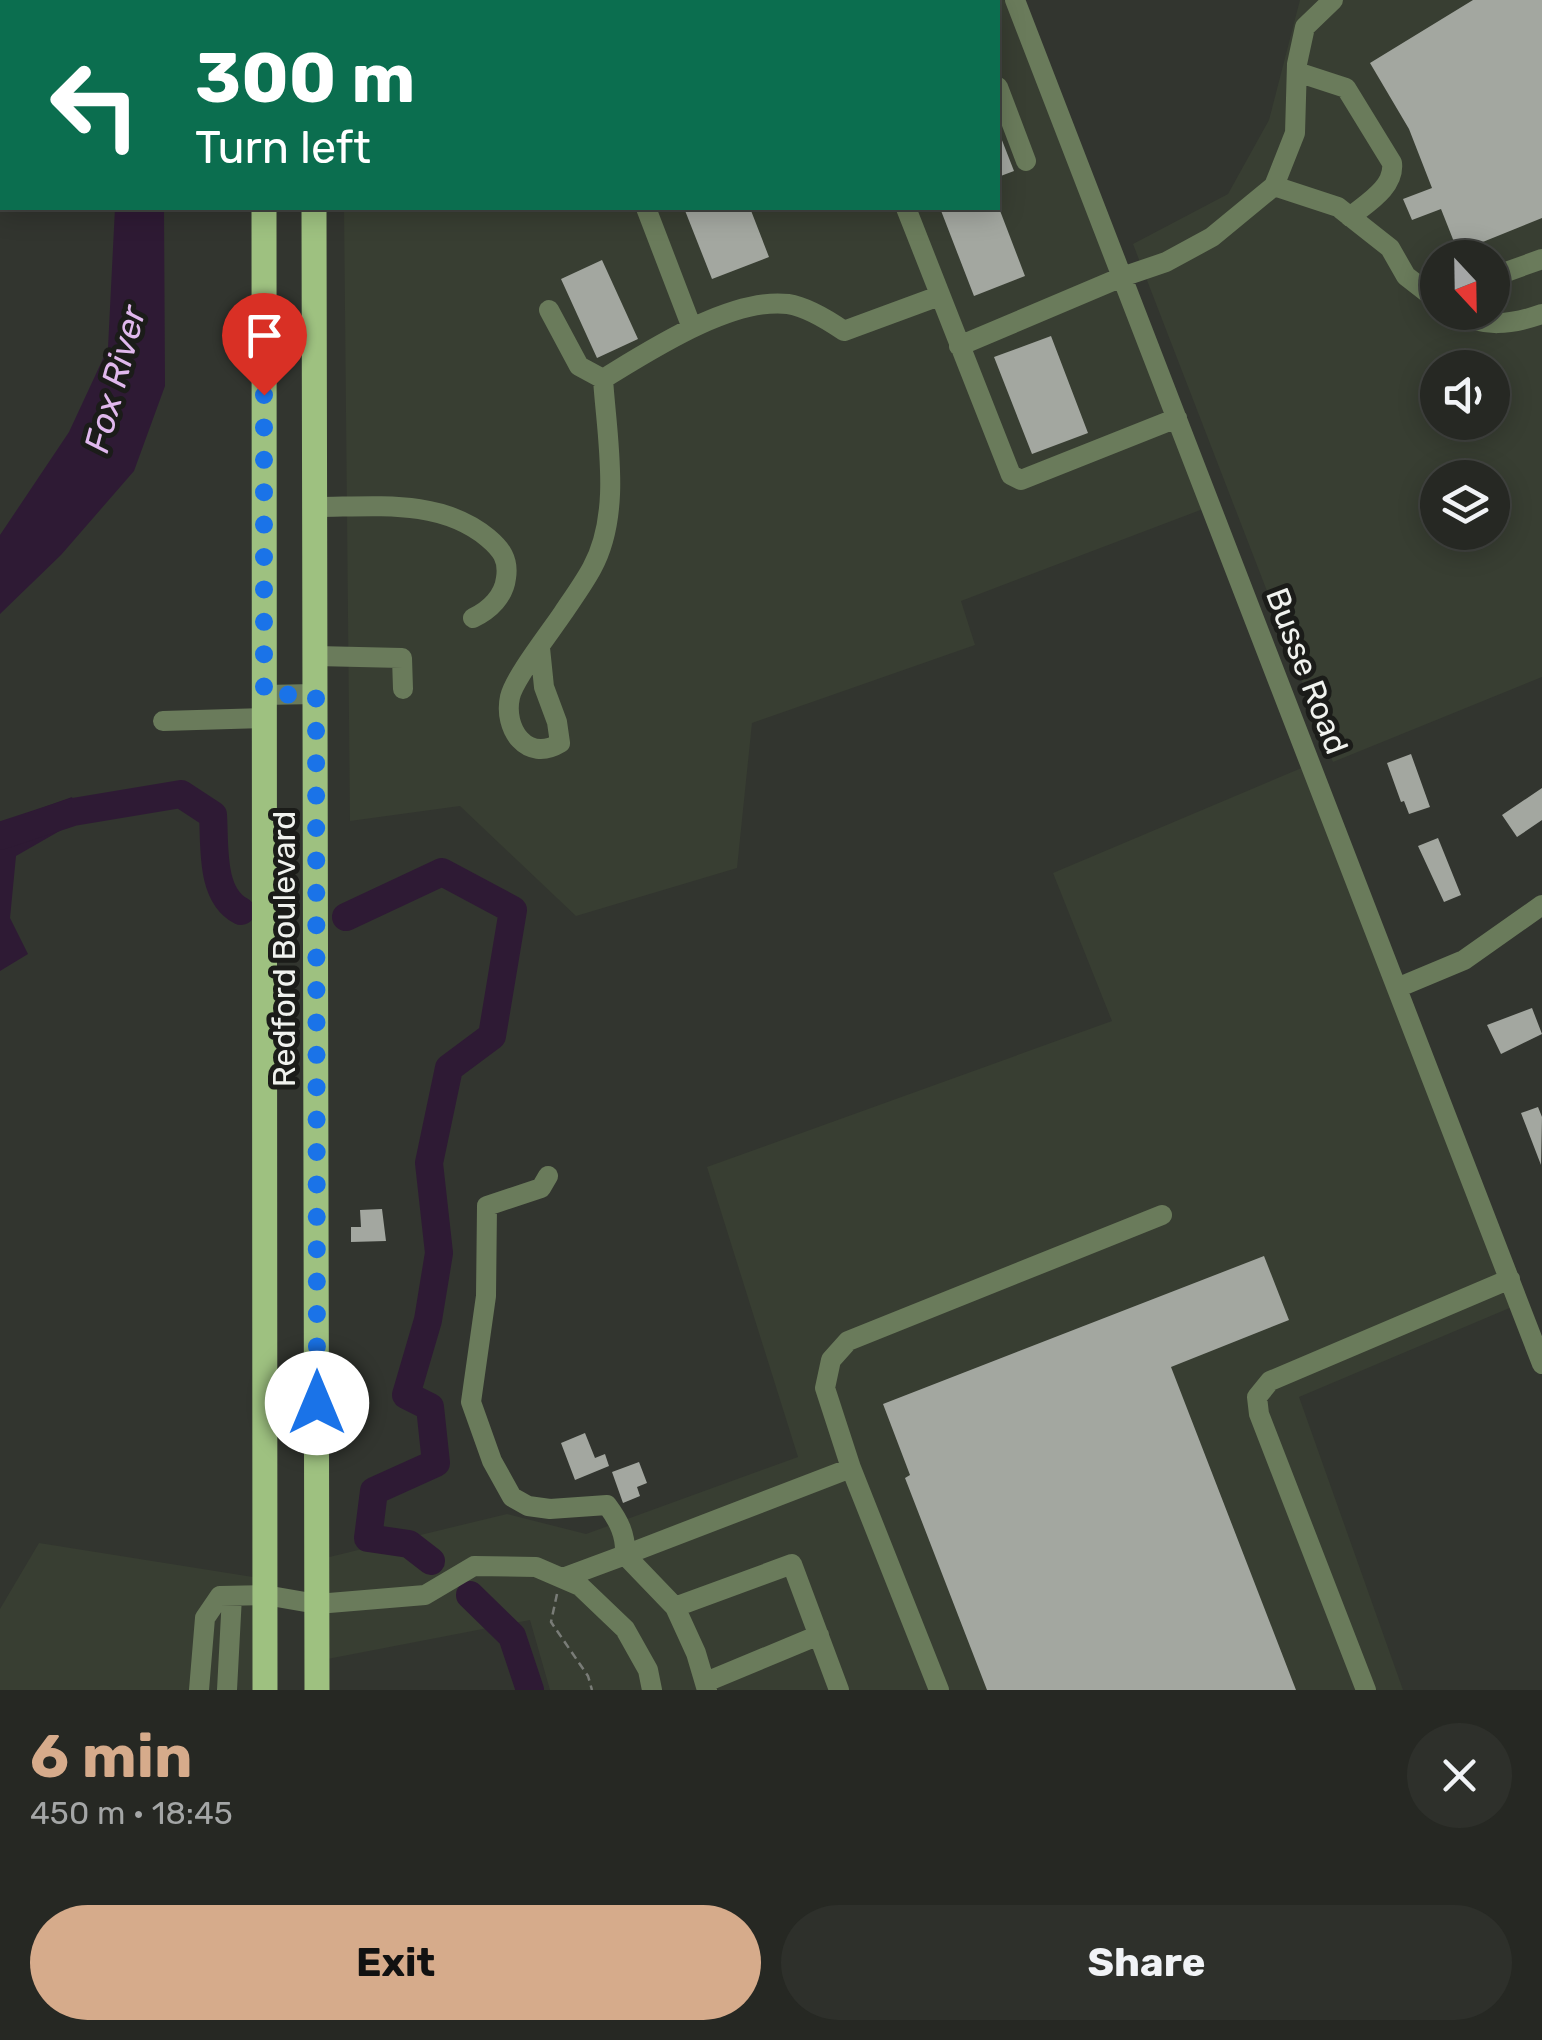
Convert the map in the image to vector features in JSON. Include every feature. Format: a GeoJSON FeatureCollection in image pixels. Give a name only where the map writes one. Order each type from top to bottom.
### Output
{"type":"FeatureCollection","features":[{"type":"Feature","properties":{"kind":"main road","name":"Redford Boulevard"},"geometry":{"type":"LineString","coordinates":[[264,210],[265,1690]]}},
{"type":"Feature","properties":{"kind":"main road","name":"Redford Boulevard"},"geometry":{"type":"LineString","coordinates":[[314,210],[318,1690]]}},
{"type":"Feature","properties":{"kind":"street","name":"Busse Road"},"geometry":{"type":"LineString","coordinates":[[1016,0],[1542,1364]]}},
{"type":"Feature","properties":{"kind":"street"},"geometry":{"type":"LineString","coordinates":[[959,346],[1194,248],[1274,186],[1294,133],[1297,72],[1305,27],[1333,0]]}},
{"type":"Feature","properties":{"kind":"street"},"geometry":{"type":"LineString","coordinates":[[1297,72],[1346,88],[1392,162],[1388,182],[1350,217]]}},
{"type":"Feature","properties":{"kind":"street"},"geometry":{"type":"LineString","coordinates":[[1000,92],[1026,161]]}},
{"type":"Feature","properties":{"kind":"street"},"geometry":{"type":"LineString","coordinates":[[1274,186],[1338,207],[1390,248],[1406,276],[1420,286]]}},
{"type":"Feature","properties":{"kind":"street"},"geometry":{"type":"LineString","coordinates":[[647,210],[692,328]]}},
{"type":"Feature","properties":{"kind":"street"},"geometry":{"type":"LineString","coordinates":[[907,210],[1011,475],[1021,480],[1177,418]]}},
{"type":"Feature","properties":{"kind":"street"},"geometry":{"type":"LineString","coordinates":[[1510,270],[1542,259]]}},
{"type":"Feature","properties":{"kind":"street"},"geometry":{"type":"LineString","coordinates":[[602,379],[676,334],[752,307],[788,304],[822,316],[844,330],[939,296]]}},
{"type":"Feature","properties":{"kind":"street"},"geometry":{"type":"LineString","coordinates":[[549,310],[579,366],[602,379]]}},
{"type":"Feature","properties":{"kind":"street"},"geometry":{"type":"LineString","coordinates":[[1510,322],[1542,314]]}},
{"type":"Feature","properties":{"kind":"street"},"geometry":{"type":"LineString","coordinates":[[540,648],[594,565],[609,518],[609,458],[602,379]]}},
{"type":"Feature","properties":{"kind":"street"},"geometry":{"type":"LineString","coordinates":[[315,508],[404,507],[452,516],[481,532],[501,550],[508,564],[506,582],[498,598],[474,618]]}},
{"type":"Feature","properties":{"kind":"street"},"geometry":{"type":"LineString","coordinates":[[316,656],[402,658],[403,689]]}},
{"type":"Feature","properties":{"kind":"street"},"geometry":{"type":"LineString","coordinates":[[163,721],[316,694]]}},
{"type":"Feature","properties":{"kind":"street"},"geometry":{"type":"LineString","coordinates":[[1397,988],[1464,960],[1542,905]]}},
{"type":"Feature","properties":{"kind":"street"},"geometry":{"type":"LineString","coordinates":[[548,1176],[541,1188],[487,1206],[486,1296],[472,1402],[492,1461],[512,1496],[528,1506],[550,1509],[608,1505],[626,1540],[625,1554],[675,1607],[706,1686],[819,1636]]}},
{"type":"Feature","properties":{"kind":"street"},"geometry":{"type":"LineString","coordinates":[[940,1690],[851,1468],[824,1388],[831,1360],[848,1342],[1162,1214]]}},
{"type":"Feature","properties":{"kind":"street"},"geometry":{"type":"LineString","coordinates":[[1366,1690],[1259,1414],[1257,1397],[1270,1380],[1510,1280]]}},
{"type":"Feature","properties":{"kind":"street"},"geometry":{"type":"LineString","coordinates":[[563,1578],[851,1468]]}},
{"type":"Feature","properties":{"kind":"street"},"geometry":{"type":"LineString","coordinates":[[675,1607],[792,1564],[839,1690]]}},
{"type":"Feature","properties":{"kind":"street"},"geometry":{"type":"LineString","coordinates":[[199,1690],[205,1618],[220,1596],[264,1595],[317,1604],[424,1595],[474,1566],[536,1567],[580,1586],[625,1629],[648,1670],[652,1690]]}},
{"type":"Feature","properties":{"kind":"street"},"geometry":{"type":"LineString","coordinates":[[227,1690],[232,1596]]}},
{"type":"Feature","properties":{"kind":"path"},"geometry":{"type":"LineString","coordinates":[[563,1578],[552,1622],[588,1676],[592,1690]]}},
{"type":"Feature","properties":{"kind":"shaded area"},"geometry":{"type":"Polygon","coordinates":[[[1000,0],[1015,0],[1211,506],[961,601],[975,645],[752,723],[737,868],[576,916],[460,806],[350,821],[344,210],[1000,210],[1000,0]]]}},
{"type":"Feature","properties":{"kind":"shaded area"},"geometry":{"type":"Polygon","coordinates":[[[1300,0],[1542,0],[1542,677],[1333,762],[1133,244],[1228,194],[1269,120],[1300,0]]]}},
{"type":"Feature","properties":{"kind":"shaded area"},"geometry":{"type":"Polygon","coordinates":[[[1311,764],[1519,1304],[1299,1397],[1403,1690],[550,1690],[530,1620],[317,1661],[317,1560],[507,1514],[586,1534],[798,1457],[707,1167],[1112,1021],[1053,873],[1311,764]]]}},
{"type":"Feature","properties":{"kind":"shaded area"},"geometry":{"type":"Polygon","coordinates":[[[39,1543],[265,1579],[265,1690],[0,1690],[0,1609],[39,1543]]]}},
{"type":"Feature","properties":{"kind":"water","name":"Fox River"},"geometry":{"type":"Polygon","coordinates":[[[115,210],[164,210],[165,386],[134,471],[61,555],[0,614],[0,535],[69,432],[108,348],[115,210]]]}},
{"type":"Feature","properties":{"kind":"water"},"geometry":{"type":"Polygon","coordinates":[[[72,797],[77,821],[16,856],[10,918],[28,954],[0,971],[0,823],[72,797]]]}},
{"type":"Feature","properties":{"kind":"building"},"geometry":{"type":"Polygon","coordinates":[[[1473,0],[1542,0],[1542,218],[1488,240],[1453,240],[1441,209],[1412,220],[1403,199],[1432,188],[1409,129],[1370,63],[1473,0]]]}},
{"type":"Feature","properties":{"kind":"building"},"geometry":{"type":"Polygon","coordinates":[[[1000,135],[1014,171],[1000,176],[1000,135]]]}},
{"type":"Feature","properties":{"kind":"building"},"geometry":{"type":"Polygon","coordinates":[[[685,210],[751,210],[769,257],[712,279],[685,210]]]}},
{"type":"Feature","properties":{"kind":"building"},"geometry":{"type":"Polygon","coordinates":[[[941,210],[1000,210],[1025,276],[974,296],[941,210]]]}},
{"type":"Feature","properties":{"kind":"building"},"geometry":{"type":"Polygon","coordinates":[[[602,260],[638,339],[597,358],[561,279],[602,260]]]}},
{"type":"Feature","properties":{"kind":"building"},"geometry":{"type":"Polygon","coordinates":[[[1051,336],[1088,433],[1032,454],[994,357],[1051,336]]]}},
{"type":"Feature","properties":{"kind":"building"},"geometry":{"type":"Polygon","coordinates":[[[1411,754],[1430,807],[1409,814],[1387,763],[1411,754]]]}},
{"type":"Feature","properties":{"kind":"building"},"geometry":{"type":"Polygon","coordinates":[[[1542,788],[1542,820],[1517,837],[1502,815],[1542,788]]]}},
{"type":"Feature","properties":{"kind":"building"},"geometry":{"type":"Polygon","coordinates":[[[1438,838],[1461,895],[1444,902],[1418,846],[1438,838]]]}},
{"type":"Feature","properties":{"kind":"building"},"geometry":{"type":"Polygon","coordinates":[[[1532,1008],[1542,1034],[1501,1054],[1487,1025],[1532,1008]]]}},
{"type":"Feature","properties":{"kind":"building"},"geometry":{"type":"Polygon","coordinates":[[[1538,1107],[1542,1117],[1541,1165],[1521,1113],[1538,1107]]]}},
{"type":"Feature","properties":{"kind":"building"},"geometry":{"type":"Polygon","coordinates":[[[382,1209],[386,1241],[351,1242],[351,1227],[361,1227],[360,1210],[382,1209]]]}},
{"type":"Feature","properties":{"kind":"building"},"geometry":{"type":"Polygon","coordinates":[[[1264,1256],[1289,1320],[1171,1367],[1296,1690],[987,1690],[905,1478],[910,1475],[883,1404],[1264,1256]]]}},
{"type":"Feature","properties":{"kind":"building"},"geometry":{"type":"Polygon","coordinates":[[[585,1433],[595,1458],[605,1454],[609,1466],[575,1480],[561,1443],[585,1433]]]}},
{"type":"Feature","properties":{"kind":"building"},"geometry":{"type":"Polygon","coordinates":[[[639,1462],[647,1483],[637,1487],[640,1496],[623,1503],[612,1472],[639,1462]]]}},
{"type":"Feature","properties":{"kind":"waterway"},"geometry":{"type":"LineString","coordinates":[[0,836],[73,812],[181,794],[213,815],[219,882],[231,904],[241,911]]}},
{"type":"Feature","properties":{"kind":"waterway"},"geometry":{"type":"LineString","coordinates":[[346,917],[442,872],[513,910],[492,1036],[449,1068],[429,1163],[439,1253],[428,1320],[406,1395],[430,1407],[436,1463],[374,1491],[368,1538],[409,1544],[431,1561]]}},
{"type":"Feature","properties":{"kind":"waterway"},"geometry":{"type":"LineString","coordinates":[[470,1595],[512,1636],[530,1690]]}},
{"type":"Feature","properties":{"kind":"route"},"geometry":{"type":"LineString","coordinates":[[264,395],[264,695],[316,694],[317,1403]]}}]}
